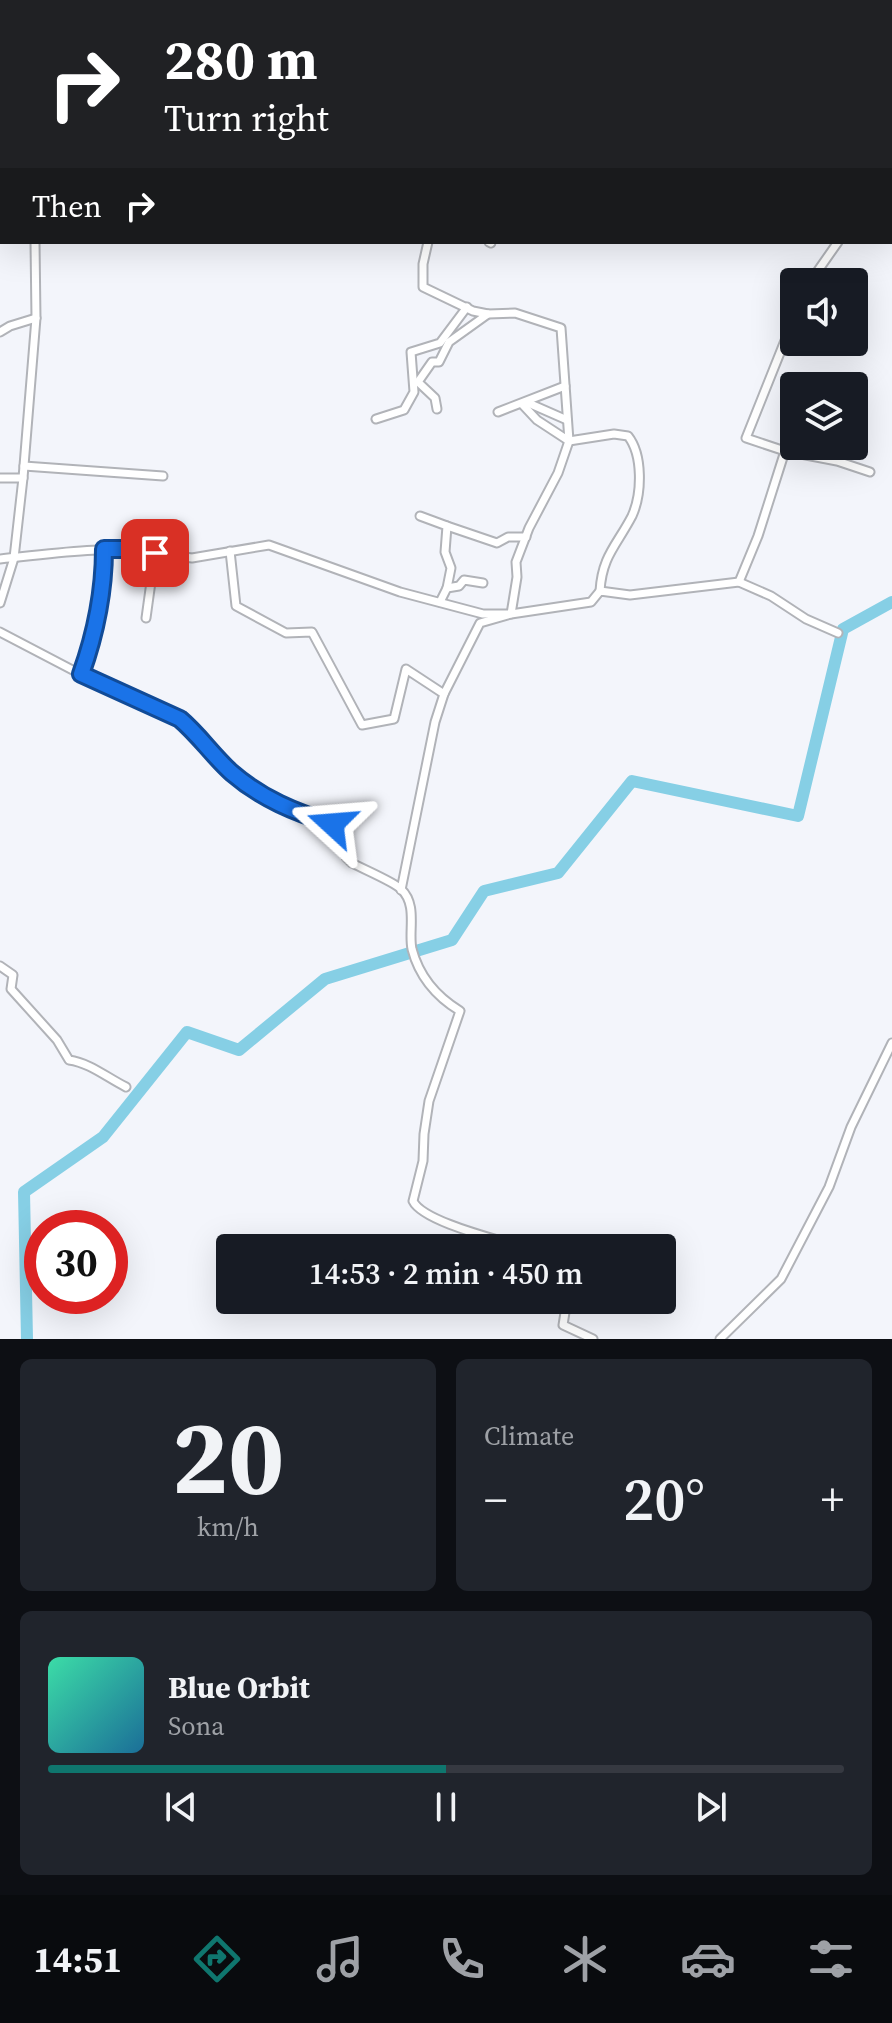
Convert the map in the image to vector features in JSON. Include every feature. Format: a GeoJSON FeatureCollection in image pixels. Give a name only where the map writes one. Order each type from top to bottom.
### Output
{"type":"FeatureCollection","features":[{"type":"Feature","properties":{"kind":"street"},"geometry":{"type":"LineString","coordinates":[[0,603],[14,558],[23,478],[36,318],[35,244]]}},
{"type":"Feature","properties":{"kind":"street"},"geometry":{"type":"LineString","coordinates":[[428,244],[423,264],[423,287],[488,314],[515,313],[561,328],[569,441],[558,473],[516,562],[517,577],[511,614]]}},
{"type":"Feature","properties":{"kind":"street"},"geometry":{"type":"LineString","coordinates":[[820,268],[837,244]]}},
{"type":"Feature","properties":{"kind":"street"},"geometry":{"type":"LineString","coordinates":[[376,419],[404,410],[414,392],[411,352],[440,343],[467,307]]}},
{"type":"Feature","properties":{"kind":"street"},"geometry":{"type":"LineString","coordinates":[[437,409],[435,398],[418,382],[432,362],[439,362],[449,342],[488,314]]}},
{"type":"Feature","properties":{"kind":"street"},"geometry":{"type":"LineString","coordinates":[[0,332],[36,318]]}},
{"type":"Feature","properties":{"kind":"street"},"geometry":{"type":"LineString","coordinates":[[780,353],[746,438],[780,449]]}},
{"type":"Feature","properties":{"kind":"street"},"geometry":{"type":"LineString","coordinates":[[498,412],[565,386]]}},
{"type":"Feature","properties":{"kind":"street"},"geometry":{"type":"LineString","coordinates":[[524,403],[567,420]]}},
{"type":"Feature","properties":{"kind":"street"},"geometry":{"type":"LineString","coordinates":[[401,890],[435,722],[444,694],[480,623],[511,614],[591,602],[600,591],[601,572],[610,549],[633,513],[640,477],[635,444],[628,436],[614,434],[569,441],[537,420],[524,403]]}},
{"type":"Feature","properties":{"kind":"street"},"geometry":{"type":"LineString","coordinates":[[739,582],[758,536],[782,460]]}},
{"type":"Feature","properties":{"kind":"street"},"geometry":{"type":"LineString","coordinates":[[832,460],[870,472]]}},
{"type":"Feature","properties":{"kind":"street"},"geometry":{"type":"LineString","coordinates":[[24,466],[43,470],[163,476]]}},
{"type":"Feature","properties":{"kind":"street"},"geometry":{"type":"LineString","coordinates":[[0,478],[23,478]]}},
{"type":"Feature","properties":{"kind":"street"},"geometry":{"type":"LineString","coordinates":[[420,516],[497,543],[508,537],[526,537]]}},
{"type":"Feature","properties":{"kind":"street"},"geometry":{"type":"LineString","coordinates":[[440,602],[451,568],[445,552],[447,526]]}},
{"type":"Feature","properties":{"kind":"street"},"geometry":{"type":"LineString","coordinates":[[0,559],[104,549],[129,549],[192,558],[269,545],[400,592],[483,614],[511,614]]}},
{"type":"Feature","properties":{"kind":"street"},"geometry":{"type":"LineString","coordinates":[[81,674],[91,647],[104,574],[104,549]]}},
{"type":"Feature","properties":{"kind":"street"},"geometry":{"type":"LineString","coordinates":[[230,551],[236,606],[286,633],[312,632],[362,725],[394,719],[406,669],[444,694]]}},
{"type":"Feature","properties":{"kind":"street"},"geometry":{"type":"LineString","coordinates":[[146,618],[155,553]]}},
{"type":"Feature","properties":{"kind":"street"},"geometry":{"type":"LineString","coordinates":[[503,562],[516,562]]}},
{"type":"Feature","properties":{"kind":"street"},"geometry":{"type":"LineString","coordinates":[[447,588],[459,586],[464,580],[483,583]]}},
{"type":"Feature","properties":{"kind":"street"},"geometry":{"type":"LineString","coordinates":[[600,591],[630,595],[739,582],[838,633]]}},
{"type":"Feature","properties":{"kind":"street"},"geometry":{"type":"LineString","coordinates":[[0,632],[81,674],[180,719],[233,774],[263,796],[343,831],[346,857],[401,890],[410,906],[411,947],[440,999],[460,1011],[429,1101],[423,1161],[413,1201],[416,1209],[431,1217],[482,1234]]}},
{"type":"Feature","properties":{"kind":"street"},"geometry":{"type":"LineString","coordinates":[[0,966],[13,975],[11,989],[57,1040],[69,1060],[87,1062],[98,1072],[126,1087]]}},
{"type":"Feature","properties":{"kind":"street"},"geometry":{"type":"LineString","coordinates":[[720,1339],[781,1279],[829,1187],[851,1127],[892,1043]]}},
{"type":"Feature","properties":{"kind":"street"},"geometry":{"type":"LineString","coordinates":[[565,1314],[563,1325],[593,1339]]}},
{"type":"Feature","properties":{"kind":"waterway"},"geometry":{"type":"LineString","coordinates":[[27,1339],[24,1192],[103,1137],[187,1032],[239,1050],[325,979],[452,940],[484,891],[558,873],[632,781],[798,816],[843,629],[892,602]]}},
{"type":"Feature","properties":{"kind":"route"},"geometry":{"type":"LineString","coordinates":[[155,553],[104,549],[104,574],[91,647],[81,674],[180,719],[233,774],[263,796],[289,810],[332,824]]}}]}
